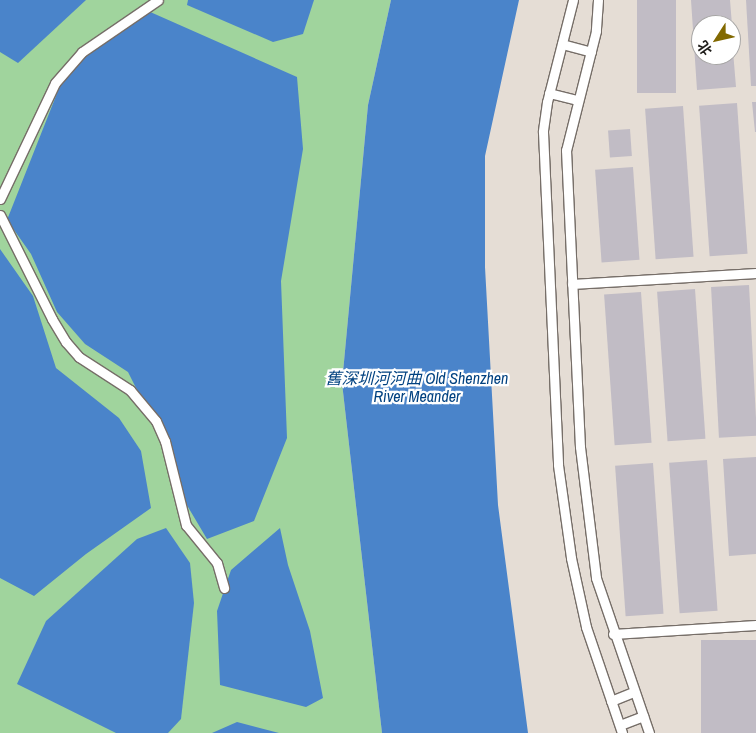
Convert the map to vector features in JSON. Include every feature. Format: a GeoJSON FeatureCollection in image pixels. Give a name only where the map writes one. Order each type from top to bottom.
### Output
{"type":"FeatureCollection","features":[{"type":"Feature","properties":{"kind":"lane"},"geometry":{"type":"LineString","coordinates":[[0,199],[55,83],[82,52],[158,0]]}},
{"type":"Feature","properties":{"kind":"lane"},"geometry":{"type":"LineString","coordinates":[[573,0],[549,93],[543,132],[558,465],[579,598],[621,729],[643,716]]}},
{"type":"Feature","properties":{"kind":"lane"},"geometry":{"type":"LineString","coordinates":[[598,0],[596,31],[566,150],[586,515],[596,578],[613,634],[648,733]]}},
{"type":"Feature","properties":{"kind":"lane"},"geometry":{"type":"LineString","coordinates":[[562,44],[591,52]]}},
{"type":"Feature","properties":{"kind":"lane"},"geometry":{"type":"LineString","coordinates":[[549,93],[578,100]]}},
{"type":"Feature","properties":{"kind":"lane"},"geometry":{"type":"LineString","coordinates":[[0,215],[52,320],[66,342],[78,357],[130,390],[156,421],[165,441],[186,525],[217,563],[224,588]]}},
{"type":"Feature","properties":{"kind":"lane"},"geometry":{"type":"LineString","coordinates":[[572,284],[756,273]]}},
{"type":"Feature","properties":{"kind":"lane"},"geometry":{"type":"LineString","coordinates":[[613,634],[756,625]]}},
{"type":"Feature","properties":{"kind":"lane"},"geometry":{"type":"LineString","coordinates":[[611,701],[634,692]]}},
{"type":"Feature","properties":{"kind":"green space"},"geometry":{"type":"Polygon","coordinates":[[[0,0],[391,0],[368,105],[342,383],[382,733],[0,733],[0,0]]]}},
{"type":"Feature","properties":{"kind":"water"},"geometry":{"type":"Polygon","coordinates":[[[0,0],[86,0],[18,63],[0,52],[0,0]]]}},
{"type":"Feature","properties":{"kind":"water"},"geometry":{"type":"Polygon","coordinates":[[[188,0],[314,0],[303,34],[273,42],[187,5],[188,0]]]}},
{"type":"Feature","properties":{"kind":"water","name":"舊深圳河河曲 Old Shenzhen River Meander"},"geometry":{"type":"Polygon","coordinates":[[[391,0],[519,0],[485,156],[485,267],[498,505],[528,733],[382,733],[342,383],[368,105],[391,0]]]}},
{"type":"Feature","properties":{"kind":"water"},"geometry":{"type":"Polygon","coordinates":[[[148,11],[297,77],[303,149],[281,281],[287,438],[254,521],[207,539],[175,485],[156,428],[128,372],[85,344],[57,312],[31,254],[7,220],[67,68],[148,11]]]}},
{"type":"Feature","properties":{"kind":"water"},"geometry":{"type":"Polygon","coordinates":[[[0,249],[33,296],[56,368],[119,418],[141,451],[151,508],[86,554],[34,596],[0,578],[0,249]]]}},
{"type":"Feature","properties":{"kind":"water"},"geometry":{"type":"Polygon","coordinates":[[[166,528],[190,563],[194,603],[181,719],[168,733],[116,733],[17,684],[46,621],[137,539],[166,528]]]}},
{"type":"Feature","properties":{"kind":"water"},"geometry":{"type":"Polygon","coordinates":[[[280,528],[288,565],[310,631],[323,698],[306,707],[220,685],[217,611],[231,570],[280,528]]]}},
{"type":"Feature","properties":{"kind":"water"},"geometry":{"type":"Polygon","coordinates":[[[237,722],[279,733],[212,733],[237,722]]]}},
{"type":"Feature","properties":{"kind":"building"},"geometry":{"type":"Polygon","coordinates":[[[637,0],[676,0],[676,93],[637,93],[637,0]]]}},
{"type":"Feature","properties":{"kind":"building"},"geometry":{"type":"Polygon","coordinates":[[[691,0],[730,0],[731,15],[692,15],[691,0]]]}},
{"type":"Feature","properties":{"kind":"building"},"geometry":{"type":"Polygon","coordinates":[[[746,0],[756,0],[756,86],[751,86],[746,0]]]}},
{"type":"Feature","properties":{"kind":"building"},"geometry":{"type":"Polygon","coordinates":[[[695,65],[734,65],[736,87],[697,90],[695,65]]]}},
{"type":"Feature","properties":{"kind":"building"},"geometry":{"type":"Polygon","coordinates":[[[752,102],[756,102],[756,132],[755,132],[752,102]]]}},
{"type":"Feature","properties":{"kind":"building"},"geometry":{"type":"Polygon","coordinates":[[[737,103],[748,254],[710,256],[699,106],[737,103]]]}},
{"type":"Feature","properties":{"kind":"building"},"geometry":{"type":"Polygon","coordinates":[[[683,106],[694,257],[656,259],[645,109],[683,106]]]}},
{"type":"Feature","properties":{"kind":"building"},"geometry":{"type":"Polygon","coordinates":[[[630,129],[632,156],[610,157],[608,131],[630,129]]]}},
{"type":"Feature","properties":{"kind":"building"},"geometry":{"type":"Polygon","coordinates":[[[633,167],[639,260],[602,262],[595,170],[633,167]]]}},
{"type":"Feature","properties":{"kind":"building"},"geometry":{"type":"Polygon","coordinates":[[[749,285],[756,436],[719,438],[711,287],[749,285]]]}},
{"type":"Feature","properties":{"kind":"building"},"geometry":{"type":"Polygon","coordinates":[[[695,289],[705,439],[668,441],[657,292],[695,289]]]}},
{"type":"Feature","properties":{"kind":"building"},"geometry":{"type":"Polygon","coordinates":[[[641,292],[652,443],[615,445],[604,295],[641,292]]]}},
{"type":"Feature","properties":{"kind":"building"},"geometry":{"type":"Polygon","coordinates":[[[756,457],[756,554],[729,556],[723,459],[756,457]]]}},
{"type":"Feature","properties":{"kind":"building"},"geometry":{"type":"Polygon","coordinates":[[[707,460],[718,611],[680,613],[669,463],[707,460]]]}},
{"type":"Feature","properties":{"kind":"building"},"geometry":{"type":"Polygon","coordinates":[[[653,463],[664,614],[626,616],[615,466],[653,463]]]}},
{"type":"Feature","properties":{"kind":"building"},"geometry":{"type":"Polygon","coordinates":[[[701,640],[756,640],[756,733],[701,733],[701,640]]]}}]}
